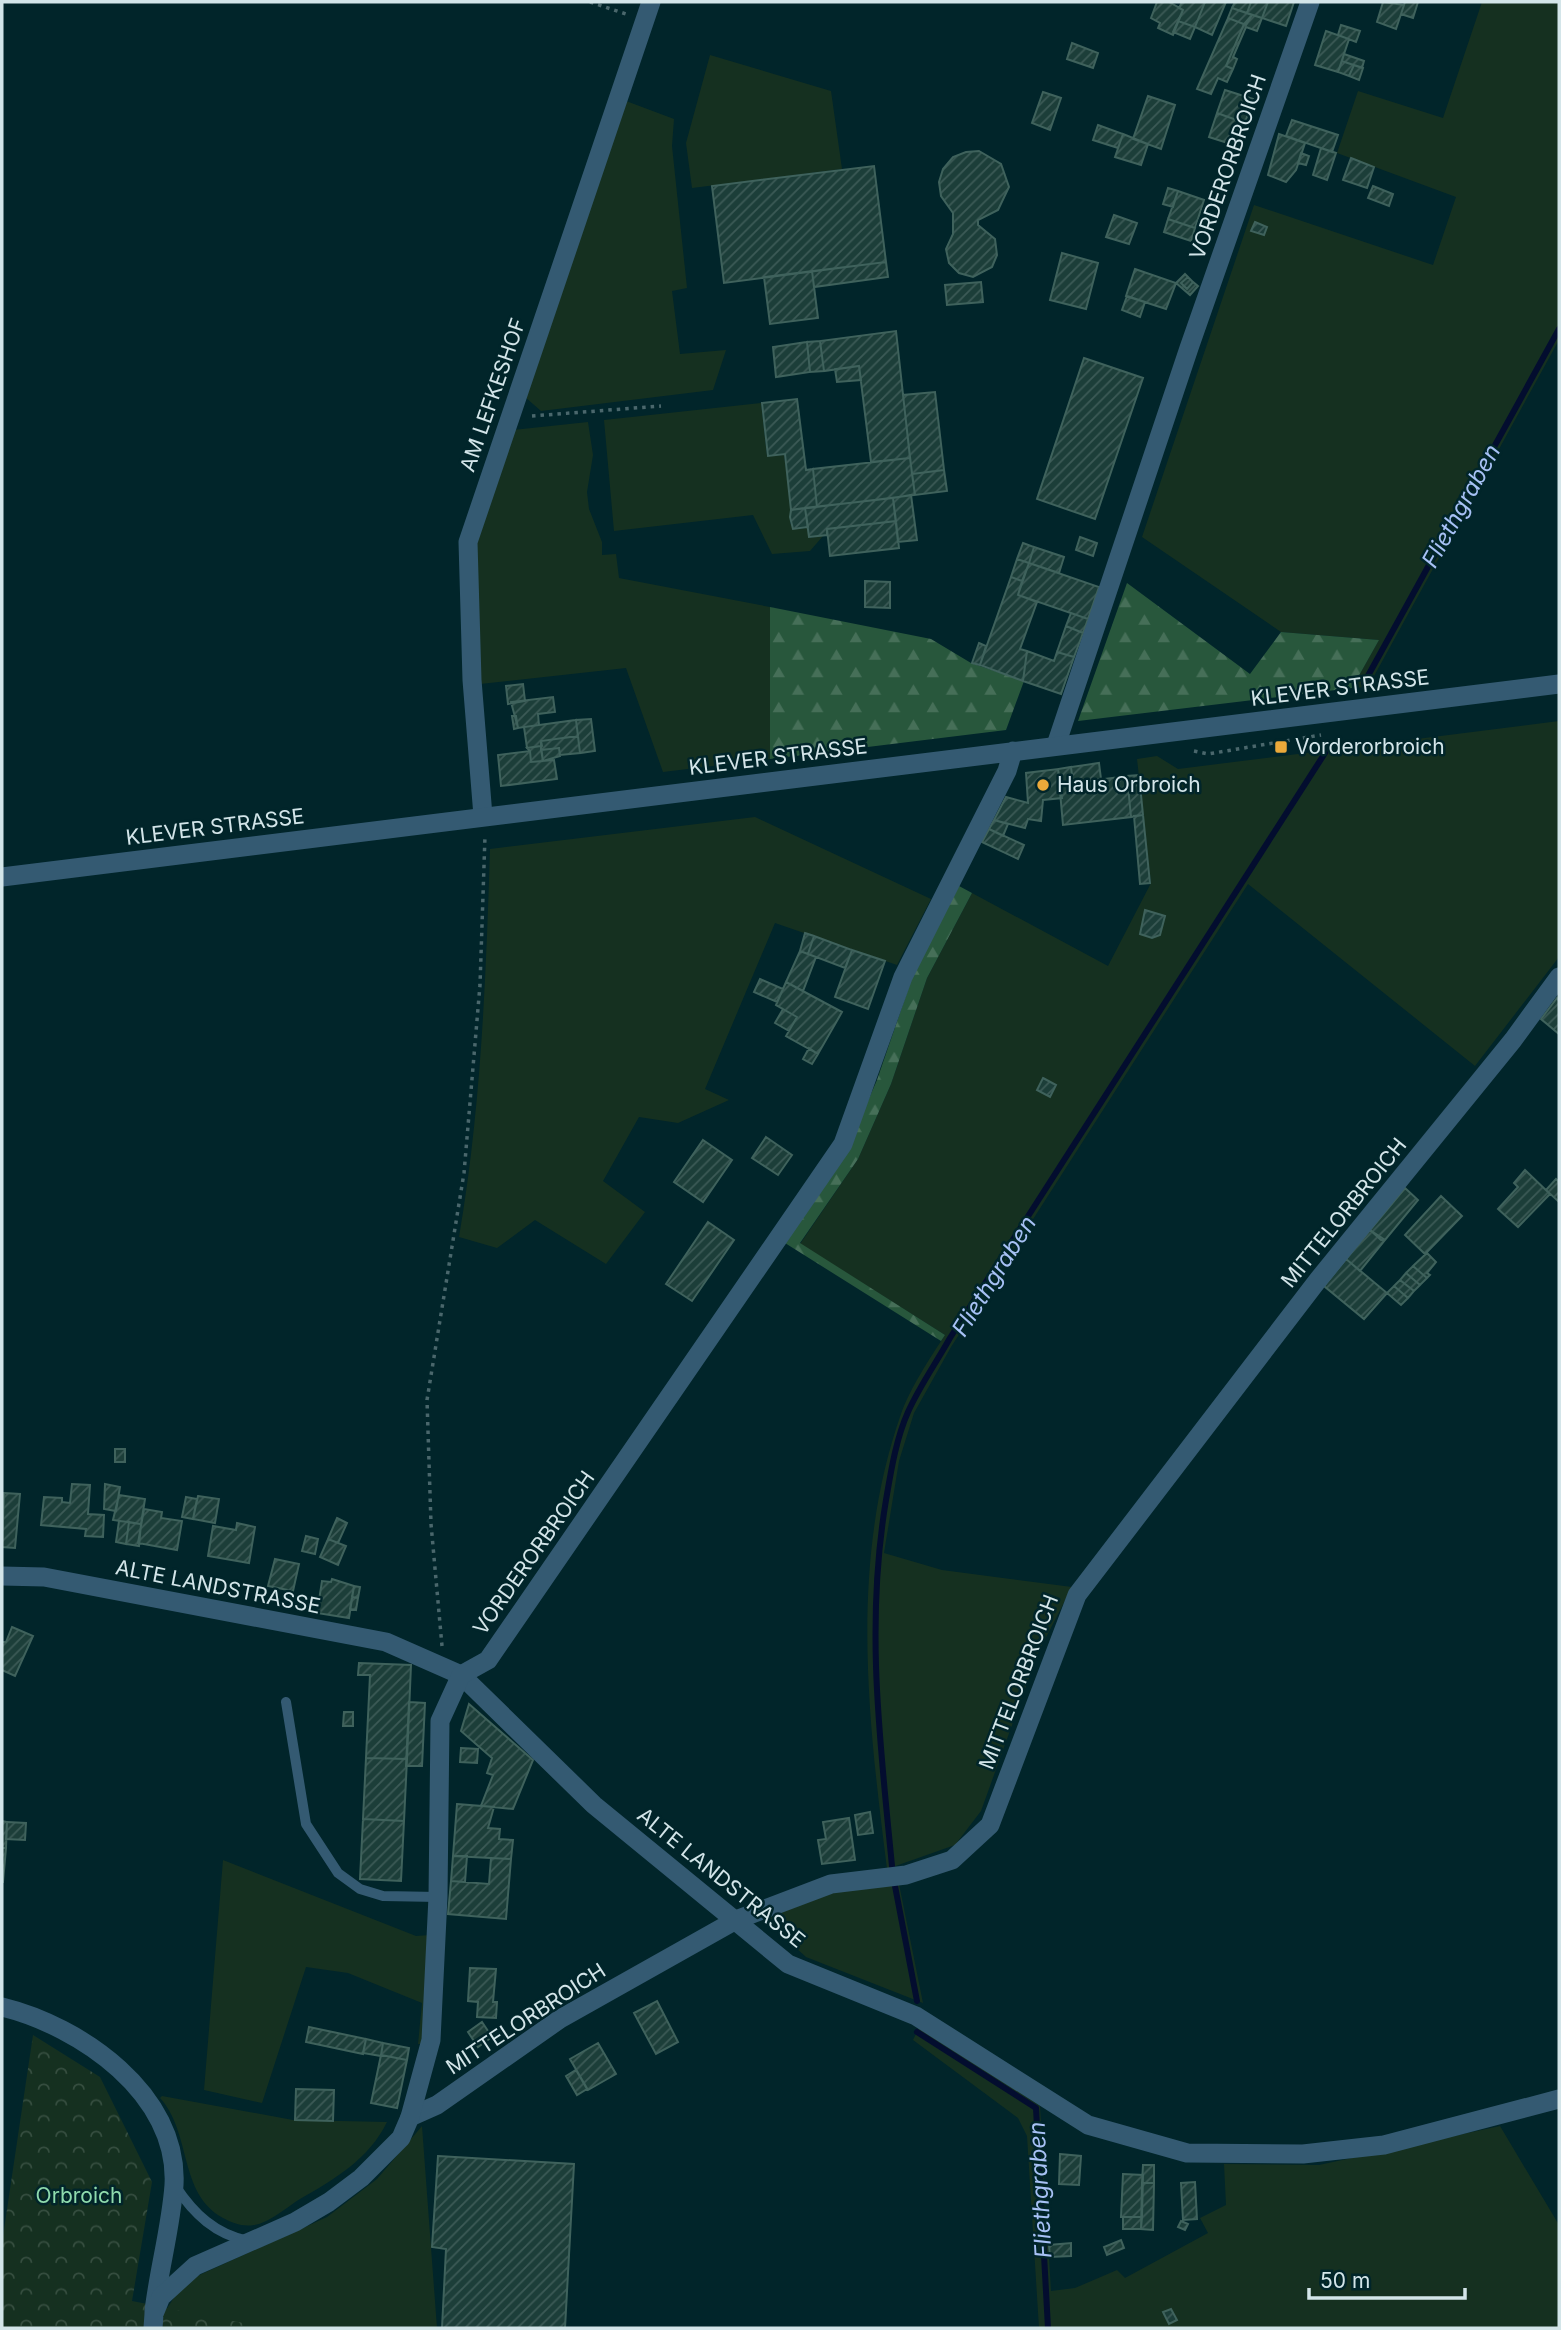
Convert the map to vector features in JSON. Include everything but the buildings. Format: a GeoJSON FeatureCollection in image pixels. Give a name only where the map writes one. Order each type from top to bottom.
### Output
{"type":"FeatureCollection","features":[{"type":"Feature","properties":{"kind":"street","name":"AM LEFKESHOF"},"geometry":{"type":"LineString","coordinates":[[483,816],[472,680],[468,542],[651,2]]}},
{"type":"Feature","properties":{"kind":"street","name":"VORDERORBROICH"},"geometry":{"type":"LineString","coordinates":[[1056,745],[1189,348],[1310,2]]}},
{"type":"Feature","properties":{"kind":"street","name":"KLEVER STRASSE"},"geometry":{"type":"LineString","coordinates":[[2,877],[1559,684]]}},
{"type":"Feature","properties":{"kind":"street","name":"VORDERORBROICH"},"geometry":{"type":"LineString","coordinates":[[452,1671],[488,1660],[843,1144],[903,977],[1007,771],[1013,751]]}},
{"type":"Feature","properties":{"kind":"street","name":"MITTELORBROICH"},"geometry":{"type":"LineString","coordinates":[[410,2117],[437,2105],[560,2019],[736,1920],[831,1884],[906,1875],[953,1860],[990,1825],[1077,1595],[1318,1280],[1513,1040],[1559,977]]}},
{"type":"Feature","properties":{"kind":"street","name":"ALTE LANDSTRASSE"},"geometry":{"type":"LineString","coordinates":[[2,1576],[44,1577],[386,1642],[452,1671],[594,1805],[788,1964],[916,2016],[1088,2125],[1187,2153],[1304,2154],[1384,2145],[1559,2099]]}},
{"type":"Feature","properties":{"kind":"street"},"geometry":{"type":"LineString","coordinates":[[153,2321],[161,2297],[195,2266],[295,2222],[361,2178],[401,2138],[410,2117],[431,2040],[438,1897],[440,1721],[452,1671]]}},
{"type":"Feature","properties":{"kind":"street"},"geometry":{"type":"LineString","coordinates":[[2,2007],[44,2021],[89,2046],[140,2090],[166,2133],[174,2183],[153,2321]]}},
{"type":"Feature","properties":{"kind":"lane"},"geometry":{"type":"LineString","coordinates":[[286,1702],[306,1824],[338,1873],[360,1889],[383,1896],[438,1897]]}},
{"type":"Feature","properties":{"kind":"lane"},"geometry":{"type":"LineString","coordinates":[[174,2183],[189,2206],[211,2225],[227,2236],[250,2241]]}},
{"type":"Feature","properties":{"kind":"path"},"geometry":{"type":"LineString","coordinates":[[590,2],[645,21]]}},
{"type":"Feature","properties":{"kind":"path"},"geometry":{"type":"LineString","coordinates":[[509,418],[661,405]]}},
{"type":"Feature","properties":{"kind":"path"},"geometry":{"type":"LineString","coordinates":[[452,1671],[430,1512],[427,1399],[464,1173],[480,985],[483,816]]}},
{"type":"Feature","properties":{"kind":"green space"},"geometry":{"type":"Polygon","coordinates":[[[1482,2],[1559,2],[1559,340],[1368,687],[1352,688],[1379,640],[1281,632],[1142,537],[1254,205],[1433,265],[1456,197],[1337,153],[1358,91],[1443,118],[1482,2]]]}},
{"type":"Feature","properties":{"kind":"green space"},"geometry":{"type":"Polygon","coordinates":[[[710,55],[831,91],[842,169],[692,188],[686,143],[710,55]]]}},
{"type":"Feature","properties":{"kind":"green space"},"geometry":{"type":"Polygon","coordinates":[[[626,101],[674,119],[672,146],[687,288],[672,291],[680,354],[726,350],[713,390],[541,411],[525,397],[626,101]]]}},
{"type":"Feature","properties":{"kind":"green space"},"geometry":{"type":"Polygon","coordinates":[[[761,403],[767,456],[784,455],[792,514],[790,523],[794,529],[807,528],[809,538],[823,536],[810,551],[772,554],[753,515],[614,531],[604,420],[761,403]]]}},
{"type":"Feature","properties":{"kind":"green space"},"geometry":{"type":"Polygon","coordinates":[[[588,422],[593,455],[587,492],[589,509],[602,542],[602,555],[616,554],[619,578],[770,607],[770,759],[663,772],[626,668],[480,684],[473,547],[513,430],[588,422]]]}},
{"type":"Feature","properties":{"kind":"green space"},"geometry":{"type":"Polygon","coordinates":[[[1127,583],[1250,674],[1281,632],[1379,640],[1352,688],[1078,721],[1127,583]]]}},
{"type":"Feature","properties":{"kind":"green space"},"geometry":{"type":"Polygon","coordinates":[[[770,607],[931,639],[971,663],[1024,681],[1006,730],[770,759],[770,607]]]}},
{"type":"Feature","properties":{"kind":"green space"},"geometry":{"type":"Polygon","coordinates":[[[1559,721],[1559,957],[1475,1066],[1248,884],[951,1347],[914,1413],[899,1461],[884,1553],[942,1570],[1072,1587],[1038,1653],[981,1811],[955,1845],[887,1869],[869,1698],[867,1640],[874,1526],[885,1470],[901,1414],[915,1384],[945,1335],[800,1244],[858,1159],[891,1084],[927,978],[972,893],[1108,966],[1151,883],[1137,759],[1157,756],[1178,769],[1559,721]]]}},
{"type":"Feature","properties":{"kind":"green space"},"geometry":{"type":"Polygon","coordinates":[[[755,817],[931,899],[897,965],[775,923],[705,1089],[729,1100],[678,1123],[639,1117],[603,1181],[645,1212],[606,1264],[535,1220],[497,1248],[459,1237],[477,1092],[490,849],[755,817]]]}},
{"type":"Feature","properties":{"kind":"green space"},"geometry":{"type":"Polygon","coordinates":[[[959,886],[972,893],[927,978],[891,1084],[858,1159],[800,1243],[945,1335],[941,1341],[785,1243],[845,1154],[877,1080],[914,972],[959,886]]]}},
{"type":"Feature","properties":{"kind":"green space"},"geometry":{"type":"Polygon","coordinates":[[[223,1860],[416,1936],[430,1935],[423,2044],[418,2044],[422,2003],[348,1973],[306,1967],[262,2103],[204,2090],[223,1860]]]}},
{"type":"Feature","properties":{"kind":"green space"},"geometry":{"type":"Polygon","coordinates":[[[899,1884],[923,2003],[806,1957],[763,1918],[828,1893],[899,1884]]]}},
{"type":"Feature","properties":{"kind":"green space"},"geometry":{"type":"Polygon","coordinates":[[[920,2026],[1040,2106],[1051,2291],[1075,2288],[1117,2270],[1125,2278],[1208,2233],[1200,2218],[1226,2205],[1224,2164],[1319,2165],[1500,2126],[1559,2225],[1559,2328],[1039,2328],[1027,2136],[1018,2118],[913,2040],[920,2026]]]}},
{"type":"Feature","properties":{"kind":"green space","name":"Orbroich"},"geometry":{"type":"Polygon","coordinates":[[[33,2035],[100,2077],[152,2182],[132,2301],[268,2328],[2,2328],[2,2243],[33,2035]]]}},
{"type":"Feature","properties":{"kind":"green space"},"geometry":{"type":"Polygon","coordinates":[[[162,2096],[293,2120],[387,2122],[371,2147],[338,2176],[272,2218],[260,2224],[245,2225],[223,2218],[209,2207],[199,2194],[177,2128],[160,2098],[162,2096]]]}},
{"type":"Feature","properties":{"kind":"green space"},"geometry":{"type":"Polygon","coordinates":[[[422,2126],[437,2328],[163,2328],[166,2310],[184,2282],[327,2217],[377,2179],[422,2126]]]}},
{"type":"Feature","properties":{"kind":"waterway","name":"Fliethgraben"},"geometry":{"type":"LineString","coordinates":[[1364,683],[1559,329]]}},
{"type":"Feature","properties":{"kind":"waterway","name":"Fliethgraben"},"geometry":{"type":"LineString","coordinates":[[892,1866],[879,1728],[876,1592],[886,1500],[894,1455],[904,1422],[917,1393],[950,1338],[1325,753]]}},
{"type":"Feature","properties":{"kind":"waterway","name":"Fliethgraben"},"geometry":{"type":"LineString","coordinates":[[895,1886],[917,2001]]}},
{"type":"Feature","properties":{"kind":"waterway","name":"Fliethgraben"},"geometry":{"type":"LineString","coordinates":[[917,2032],[1036,2108],[1048,2328]]}},
{"type":"Feature","properties":{"kind":"place","name":"Vorderorbroich"},"geometry":{"type":"Point","coordinates":[1281,747]}},
{"type":"Feature","properties":{"kind":"place","name":"Haus Orbroich"},"geometry":{"type":"Point","coordinates":[1043,785]}}]}
